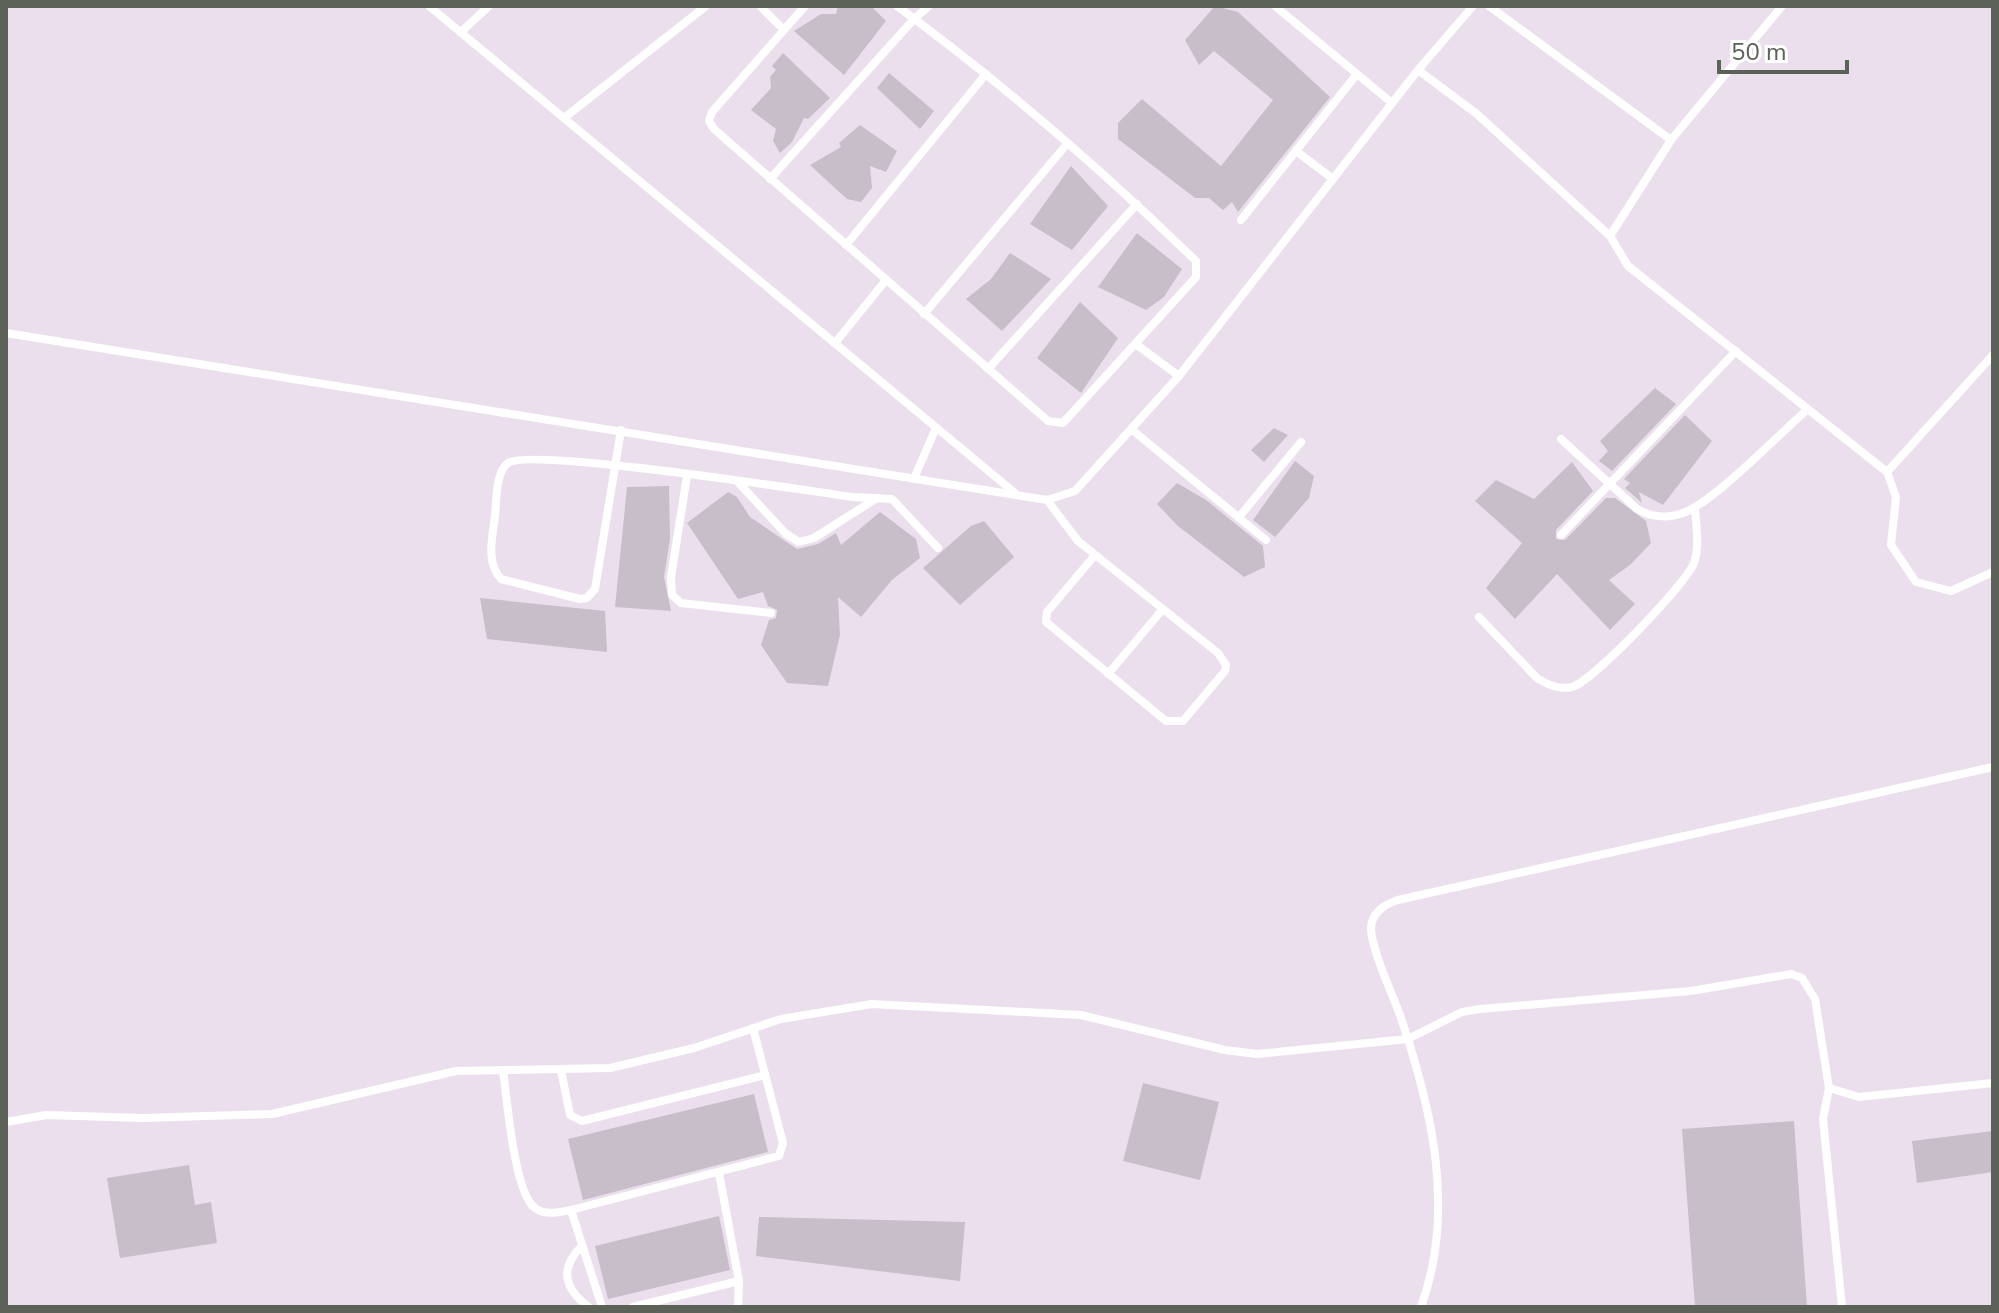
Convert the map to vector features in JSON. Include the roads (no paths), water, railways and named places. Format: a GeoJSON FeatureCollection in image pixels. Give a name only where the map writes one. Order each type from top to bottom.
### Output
{"type":"FeatureCollection","features":[{"type":"Feature","properties":{"kind":"lane"},"geometry":{"type":"LineString","coordinates":[[429,6],[1016,493]]}},
{"type":"Feature","properties":{"kind":"lane"},"geometry":{"type":"LineString","coordinates":[[461,32],[489,6]]}},
{"type":"Feature","properties":{"kind":"lane"},"geometry":{"type":"LineString","coordinates":[[564,118],[706,6]]}},
{"type":"Feature","properties":{"kind":"lane"},"geometry":{"type":"LineString","coordinates":[[760,6],[783,29]]}},
{"type":"Feature","properties":{"kind":"lane"},"geometry":{"type":"LineString","coordinates":[[805,6],[712,112],[709,121],[770,179],[988,369],[1055,425],[1063,423],[1196,277],[1196,261],[1137,204],[986,74],[897,6]]}},
{"type":"Feature","properties":{"kind":"lane"},"geometry":{"type":"LineString","coordinates":[[770,179],[929,6]]}},
{"type":"Feature","properties":{"kind":"lane"},"geometry":{"type":"LineString","coordinates":[[1275,6],[1392,103]]}},
{"type":"Feature","properties":{"kind":"lane"},"geometry":{"type":"LineString","coordinates":[[6,333],[915,476],[1047,500],[1075,491],[1179,376],[1418,70],[1473,6]]}},
{"type":"Feature","properties":{"kind":"lane"},"geometry":{"type":"LineString","coordinates":[[1489,6],[1671,140]]}},
{"type":"Feature","properties":{"kind":"lane"},"geometry":{"type":"LineString","coordinates":[[1610,236],[1671,140],[1782,6]]}},
{"type":"Feature","properties":{"kind":"lane"},"geometry":{"type":"LineString","coordinates":[[1418,70],[1477,114],[1610,236],[1628,266],[1887,472],[1896,497],[1891,545],[1916,582],[1951,591],[1993,572]]}},
{"type":"Feature","properties":{"kind":"lane"},"geometry":{"type":"LineString","coordinates":[[846,245],[986,74]]}},
{"type":"Feature","properties":{"kind":"lane"},"geometry":{"type":"LineString","coordinates":[[1241,220],[1357,74]]}},
{"type":"Feature","properties":{"kind":"lane"},"geometry":{"type":"LineString","coordinates":[[924,314],[1067,144]]}},
{"type":"Feature","properties":{"kind":"lane"},"geometry":{"type":"LineString","coordinates":[[1296,151],[1333,179]]}},
{"type":"Feature","properties":{"kind":"lane"},"geometry":{"type":"LineString","coordinates":[[988,369],[1137,204]]}},
{"type":"Feature","properties":{"kind":"lane"},"geometry":{"type":"LineString","coordinates":[[835,343],[886,280]]}},
{"type":"Feature","properties":{"kind":"lane"},"geometry":{"type":"LineString","coordinates":[[1137,345],[1179,376]]}},
{"type":"Feature","properties":{"kind":"lane"},"geometry":{"type":"LineString","coordinates":[[1561,535],[1736,351]]}},
{"type":"Feature","properties":{"kind":"lane"},"geometry":{"type":"LineString","coordinates":[[1887,472],[1993,355]]}},
{"type":"Feature","properties":{"kind":"lane"},"geometry":{"type":"LineString","coordinates":[[1561,439],[1647,516],[1672,516],[1695,508],[1808,409]]}},
{"type":"Feature","properties":{"kind":"lane"},"geometry":{"type":"LineString","coordinates":[[915,476],[936,428]]}},
{"type":"Feature","properties":{"kind":"lane"},"geometry":{"type":"LineString","coordinates":[[1131,429],[1266,540]]}},
{"type":"Feature","properties":{"kind":"lane"},"geometry":{"type":"LineString","coordinates":[[621,430],[613,466],[592,594],[580,599],[501,579],[491,554],[500,476],[509,462],[523,457],[613,466],[878,497],[897,502],[938,548]]}},
{"type":"Feature","properties":{"kind":"lane"},"geometry":{"type":"LineString","coordinates":[[1239,517],[1301,442]]}},
{"type":"Feature","properties":{"kind":"lane"},"geometry":{"type":"LineString","coordinates":[[687,476],[671,577],[672,595],[681,603],[771,613]]}},
{"type":"Feature","properties":{"kind":"lane"},"geometry":{"type":"LineString","coordinates":[[738,482],[786,534],[799,542],[814,538],[878,497]]}},
{"type":"Feature","properties":{"kind":"lane"},"geometry":{"type":"LineString","coordinates":[[1047,500],[1066,529],[1218,653],[1226,665],[1190,716],[1175,723],[1166,721],[1050,628],[1044,617],[1095,555]]}},
{"type":"Feature","properties":{"kind":"lane"},"geometry":{"type":"LineString","coordinates":[[1479,617],[1537,678],[1548,685],[1573,687],[1588,679],[1631,637],[1687,575],[1697,550],[1695,508]]}},
{"type":"Feature","properties":{"kind":"lane"},"geometry":{"type":"LineString","coordinates":[[1108,674],[1163,609]]}},
{"type":"Feature","properties":{"kind":"lane"},"geometry":{"type":"LineString","coordinates":[[1421,1307],[1437,1255],[1439,1210],[1435,1151],[1427,1106],[1408,1039],[1371,930],[1378,911],[1387,904],[1993,767]]}},
{"type":"Feature","properties":{"kind":"lane"},"geometry":{"type":"LineString","coordinates":[[6,1122],[46,1115],[142,1118],[272,1114],[456,1071],[610,1068],[828,1008],[872,1004],[1081,1015],[1225,1050],[1257,1054],[1408,1039],[1462,1012],[1480,1009],[1691,991],[1791,974],[1802,978],[1815,999],[1829,1088],[1823,1119],[1842,1307]]}},
{"type":"Feature","properties":{"kind":"lane"},"geometry":{"type":"LineString","coordinates":[[503,1070],[523,1193],[536,1209],[546,1213],[571,1210],[774,1160],[782,1150],[753,1028]]}},
{"type":"Feature","properties":{"kind":"lane"},"geometry":{"type":"LineString","coordinates":[[561,1070],[570,1115],[582,1121],[765,1075]]}},
{"type":"Feature","properties":{"kind":"lane"},"geometry":{"type":"LineString","coordinates":[[1829,1088],[1859,1097],[1993,1083]]}},
{"type":"Feature","properties":{"kind":"lane"},"geometry":{"type":"LineString","coordinates":[[719,1173],[739,1281],[738,1307]]}},
{"type":"Feature","properties":{"kind":"lane"},"geometry":{"type":"LineString","coordinates":[[571,1210],[602,1307]]}},
{"type":"Feature","properties":{"kind":"lane"},"geometry":{"type":"LineString","coordinates":[[582,1246],[569,1262],[566,1275],[573,1295],[589,1307]]}},
{"type":"Feature","properties":{"kind":"lane"},"geometry":{"type":"LineString","coordinates":[[633,1307],[739,1281]]}},
{"type":"Feature","properties":{"kind":"lane"},"geometry":{"type":"LineString","coordinates":[[674,1297],[677,1307]]}}]}
